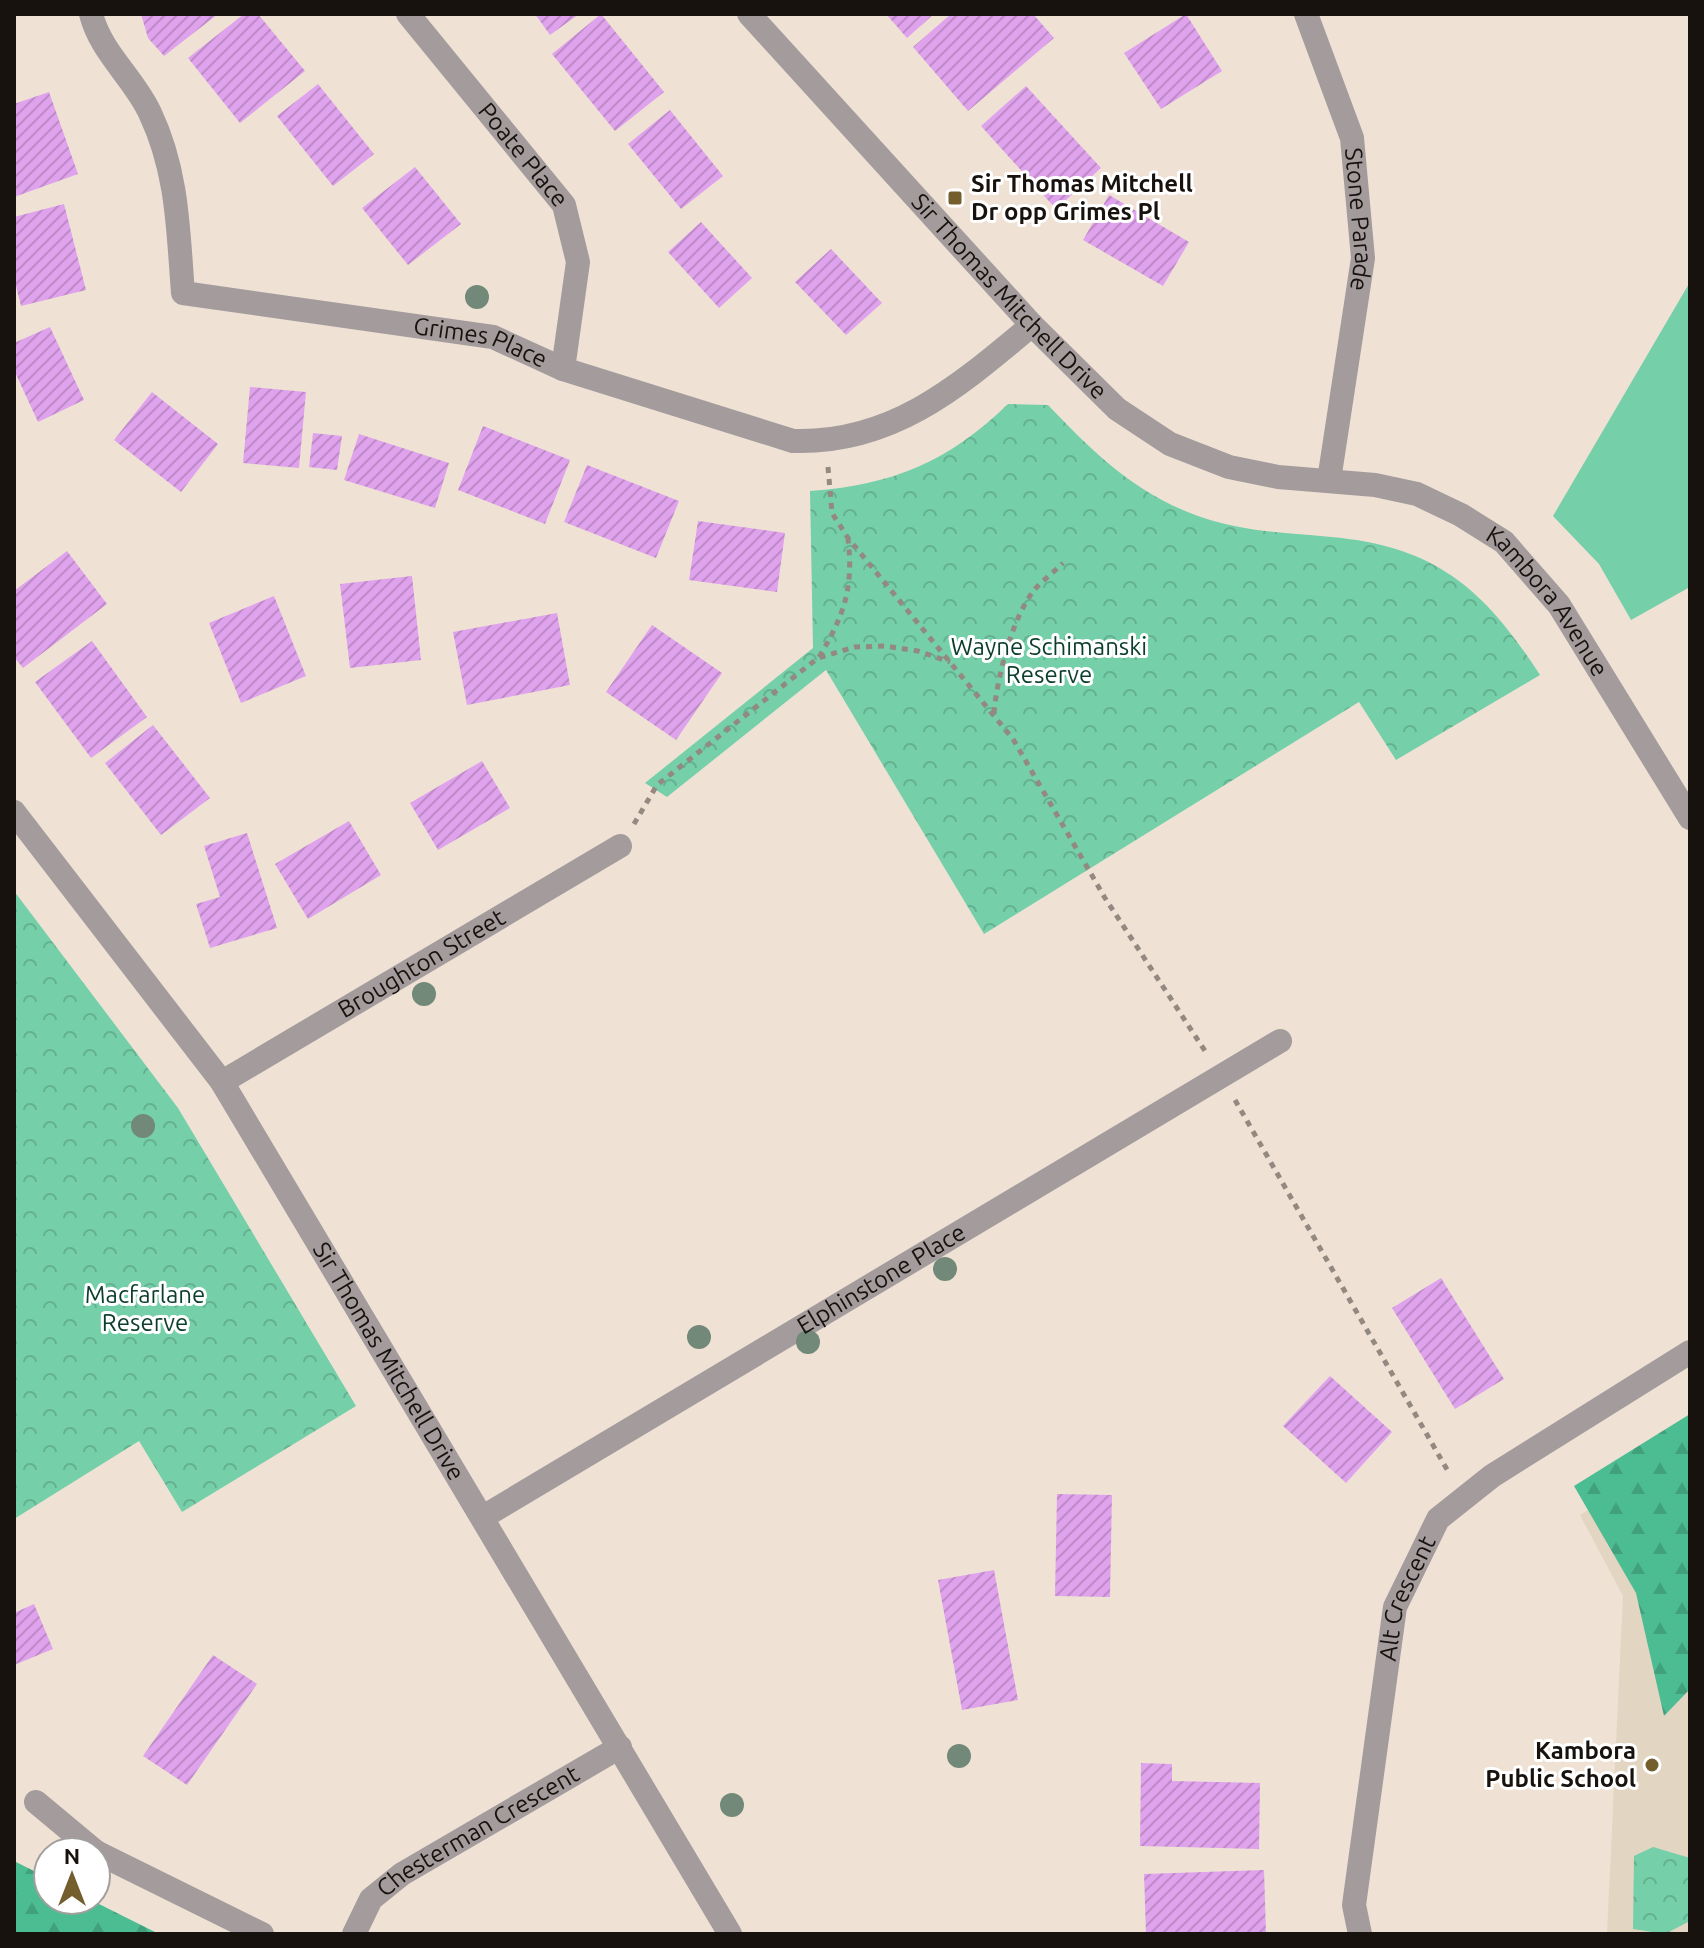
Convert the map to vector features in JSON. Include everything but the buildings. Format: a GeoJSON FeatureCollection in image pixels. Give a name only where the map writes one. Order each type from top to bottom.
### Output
{"type":"FeatureCollection","features":[{"type":"Feature","properties":{"kind":"street","name":"Grimes Place"},"geometry":{"type":"LineString","coordinates":[[91,14],[96,35],[150,112],[175,183],[183,293],[493,337],[563,369],[793,441],[828,442],[888,427],[957,387],[1032,325]]}},
{"type":"Feature","properties":{"kind":"street","name":"Poate Place"},"geometry":{"type":"LineString","coordinates":[[408,14],[564,205],[578,262],[563,369]]}},
{"type":"Feature","properties":{"kind":"street","name":"Sir Thomas Mitchell Drive"},"geometry":{"type":"LineString","coordinates":[[749,14],[1032,325],[1117,409],[1170,444],[1241,469],[1278,477],[1329,480]]}},
{"type":"Feature","properties":{"kind":"street","name":"Stone Parade"},"geometry":{"type":"LineString","coordinates":[[1306,14],[1352,138],[1363,258],[1329,480]]}},
{"type":"Feature","properties":{"kind":"street","name":"Kambora Avenue"},"geometry":{"type":"LineString","coordinates":[[1329,480],[1417,494],[1461,515],[1504,542],[1559,605],[1690,818]]}},
{"type":"Feature","properties":{"kind":"street","name":"Sir Thomas Mitchell Drive"},"geometry":{"type":"LineString","coordinates":[[14,812],[222,1082],[730,1934]]}},
{"type":"Feature","properties":{"kind":"street","name":"Broughton Street"},"geometry":{"type":"LineString","coordinates":[[222,1082],[620,846]]}},
{"type":"Feature","properties":{"kind":"street","name":"Elphinstone Place"},"geometry":{"type":"LineString","coordinates":[[483,1517],[1280,1041]]}},
{"type":"Feature","properties":{"kind":"street","name":"Alt Crescent"},"geometry":{"type":"LineString","coordinates":[[1360,1934],[1354,1905],[1395,1607],[1438,1519],[1492,1476],[1690,1352]]}},
{"type":"Feature","properties":{"kind":"street","name":"Chesterman Crescent"},"geometry":{"type":"LineString","coordinates":[[354,1934],[371,1899],[402,1874],[620,1747]]}},
{"type":"Feature","properties":{"kind":"street"},"geometry":{"type":"LineString","coordinates":[[36,1802],[77,1836]]}},
{"type":"Feature","properties":{"kind":"street"},"geometry":{"type":"LineString","coordinates":[[112,1860],[262,1934]]}},
{"type":"Feature","properties":{"kind":"path"},"geometry":{"type":"LineString","coordinates":[[828,442],[832,513],[848,538],[1013,739],[1105,898],[1221,1077],[1443,1466],[1466,1497]]}},
{"type":"Feature","properties":{"kind":"path"},"geometry":{"type":"LineString","coordinates":[[620,846],[657,785],[818,658],[840,623],[849,587],[848,538]]}},
{"type":"Feature","properties":{"kind":"path"},"geometry":{"type":"LineString","coordinates":[[994,714],[996,689],[1013,634],[1033,591],[1063,563]]}},
{"type":"Feature","properties":{"kind":"path"},"geometry":{"type":"LineString","coordinates":[[818,658],[855,647],[885,646],[918,651],[951,662]]}},
{"type":"Feature","properties":{"kind":"shaded area","name":"Kambora Public School"},"geometry":{"type":"Polygon","coordinates":[[[1690,1448],[1690,1934],[1607,1934],[1623,1596],[1580,1515],[1690,1448]]]}},
{"type":"Feature","properties":{"kind":"green space"},"geometry":{"type":"Polygon","coordinates":[[[1690,282],[1690,587],[1631,620],[1599,564],[1553,516],[1690,282]]]}},
{"type":"Feature","properties":{"kind":"green space","name":"Wayne Schimanski Reserve"},"geometry":{"type":"Polygon","coordinates":[[[1008,404],[1048,405],[1118,472],[1180,509],[1220,523],[1251,529],[1368,542],[1429,562],[1477,596],[1520,645],[1540,675],[1396,760],[1359,702],[984,934],[826,670],[667,797],[645,783],[813,648],[810,491],[868,483],[918,467],[963,441],[1008,404]]]}},
{"type":"Feature","properties":{"kind":"green space","name":"Macfarlane Reserve"},"geometry":{"type":"Polygon","coordinates":[[[14,891],[178,1108],[356,1406],[182,1512],[139,1441],[14,1519],[14,891]]]}},
{"type":"Feature","properties":{"kind":"green space"},"geometry":{"type":"Polygon","coordinates":[[[1690,1414],[1690,1689],[1664,1716],[1636,1593],[1574,1486],[1690,1414]]]}},
{"type":"Feature","properties":{"kind":"green space"},"geometry":{"type":"Polygon","coordinates":[[[1653,1847],[1690,1858],[1690,1921],[1665,1934],[1633,1929],[1634,1856],[1653,1847]]]}},
{"type":"Feature","properties":{"kind":"green space"},"geometry":{"type":"Polygon","coordinates":[[[14,1861],[32,1870],[32,1916],[112,1916],[112,1910],[159,1934],[14,1934],[14,1861]]]}},
{"type":"Feature","properties":{"kind":"place","name":"Sir Thomas Mitchell Dr opp Grimes Pl"},"geometry":{"type":"Point","coordinates":[955,198]}},
{"type":"Feature","properties":{"kind":"place","name":"Kambora Public School"},"geometry":{"type":"Point","coordinates":[1652,1765]}}]}
